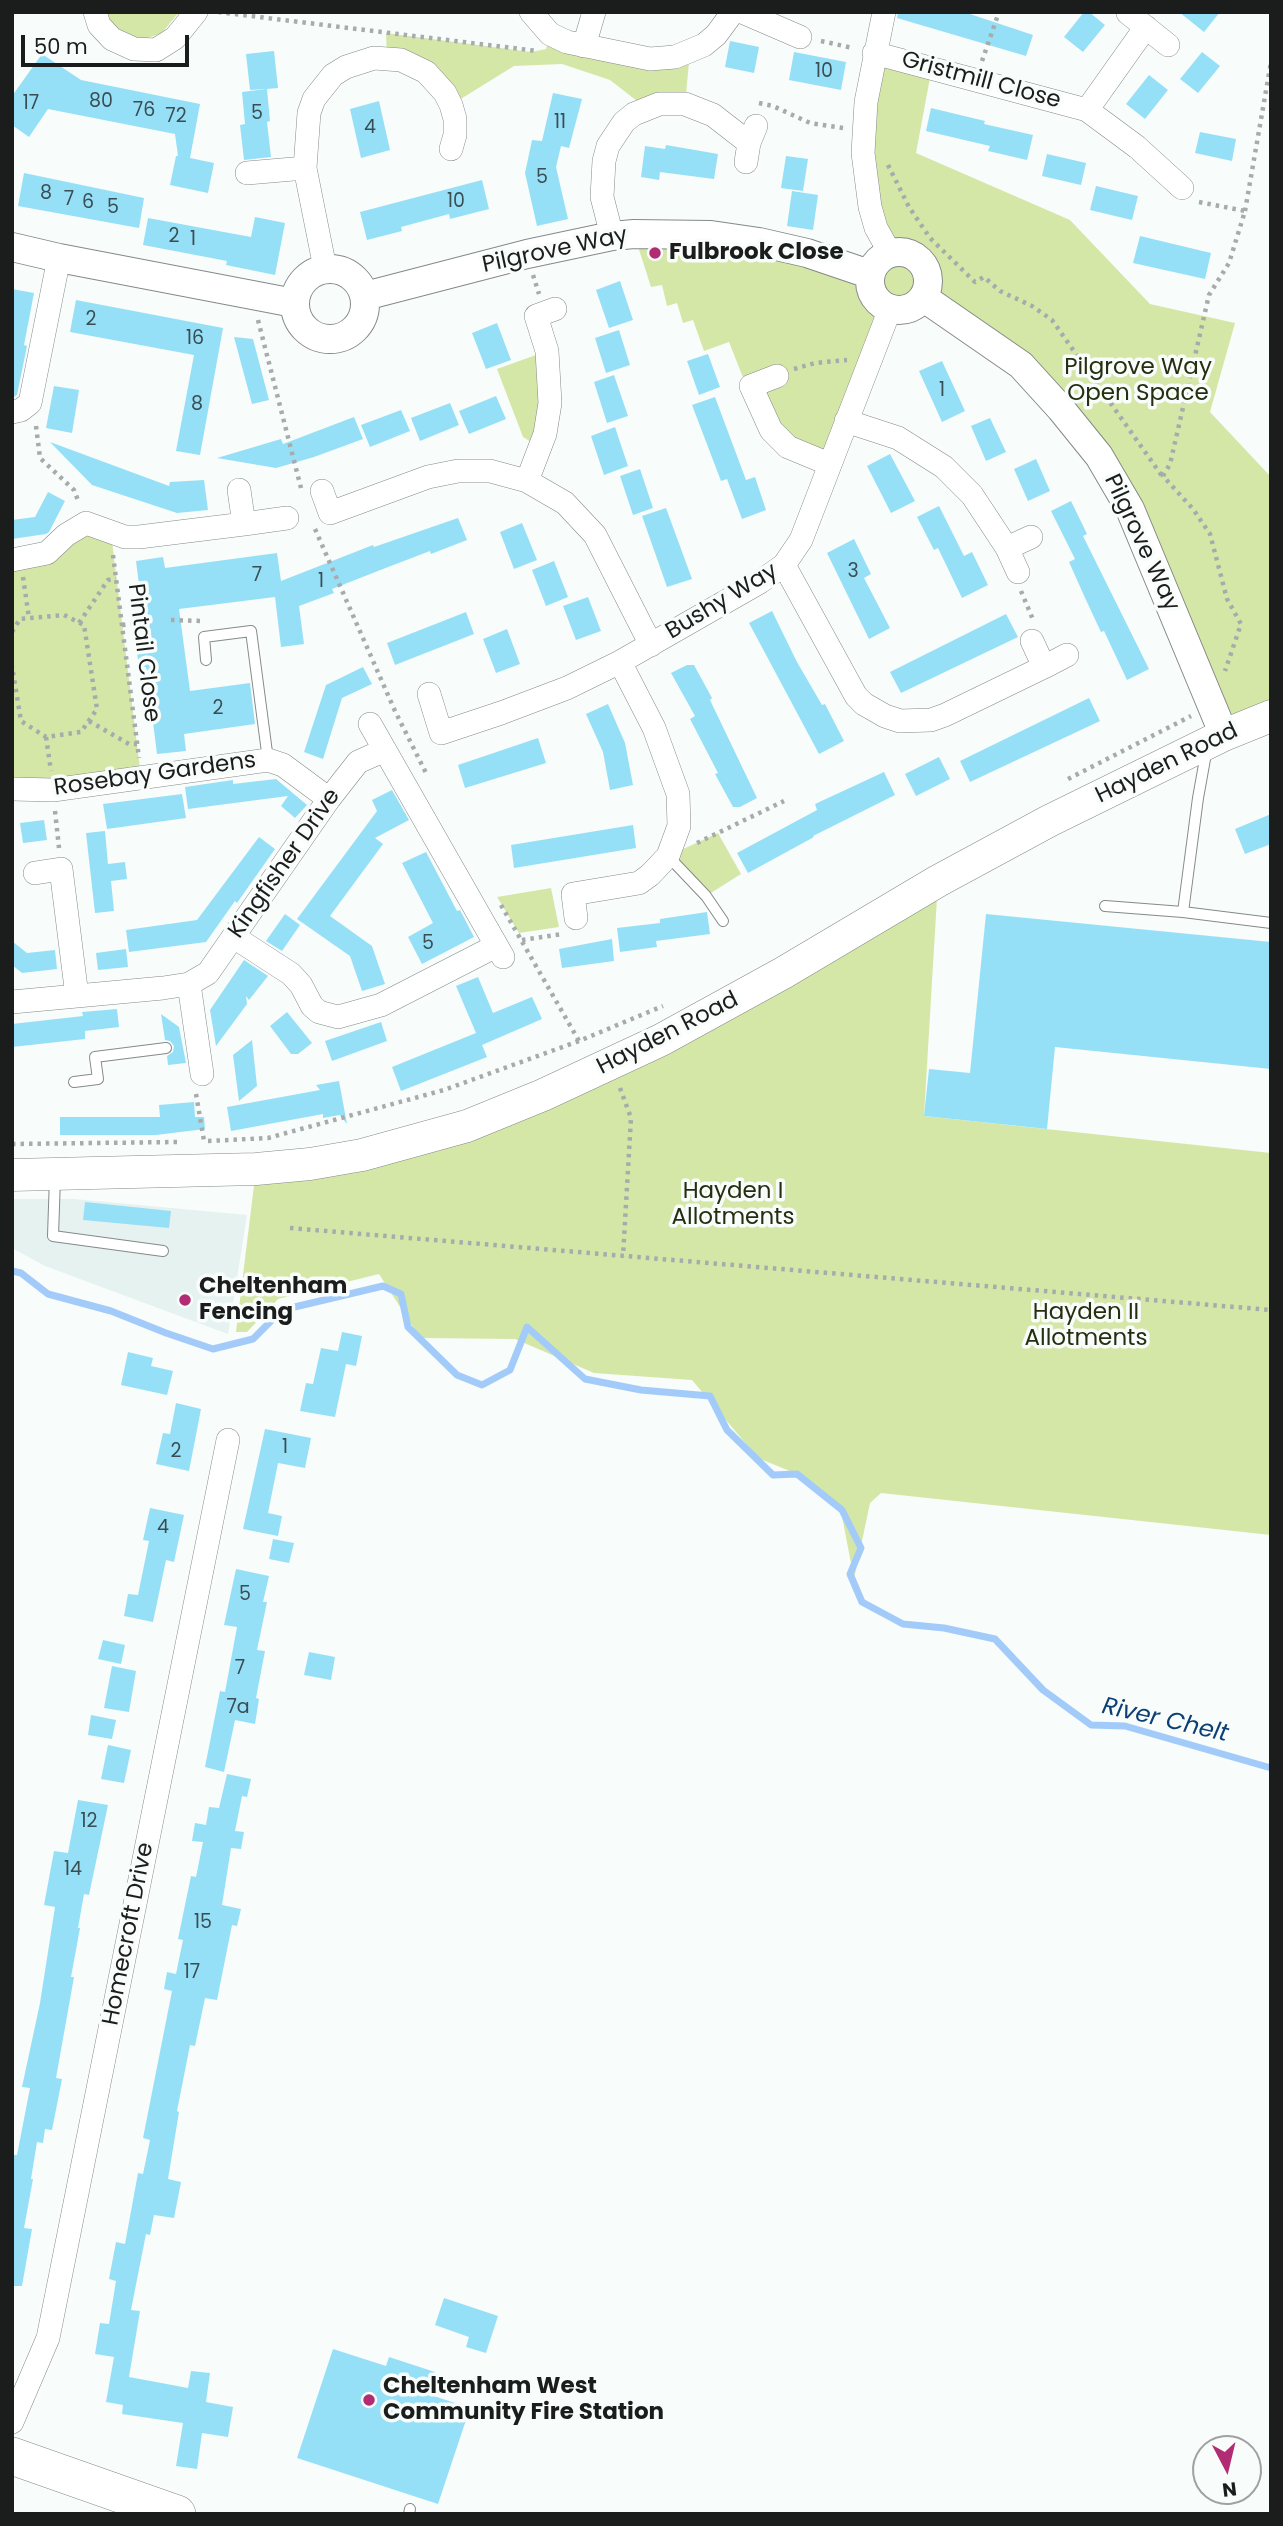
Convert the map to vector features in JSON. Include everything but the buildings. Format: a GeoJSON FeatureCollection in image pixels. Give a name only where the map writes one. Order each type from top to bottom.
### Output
{"type":"FeatureCollection","features":[{"type":"Feature","properties":{"kind":"highway"},"geometry":{"type":"LineString","coordinates":[[12,2456],[177,2514]]}},
{"type":"Feature","properties":{"kind":"main road","name":"Hayden Road"},"geometry":{"type":"LineString","coordinates":[[12,1175],[256,1170],[362,1155],[467,1126],[543,1095],[704,1018],[927,887],[1000,848],[1216,739],[1271,716]]}},
{"type":"Feature","properties":{"kind":"street"},"geometry":{"type":"LineString","coordinates":[[95,12],[99,24],[112,39],[134,49],[156,50],[175,38],[196,12]]}},
{"type":"Feature","properties":{"kind":"street"},"geometry":{"type":"LineString","coordinates":[[531,12],[550,34],[584,46],[649,59],[675,57],[704,45],[722,29],[733,12]]}},
{"type":"Feature","properties":{"kind":"street"},"geometry":{"type":"LineString","coordinates":[[584,46],[594,12]]}},
{"type":"Feature","properties":{"kind":"street"},"geometry":{"type":"LineString","coordinates":[[742,12],[800,37]]}},
{"type":"Feature","properties":{"kind":"street"},"geometry":{"type":"LineString","coordinates":[[884,12],[874,53],[864,128],[864,170],[876,229],[890,253]]}},
{"type":"Feature","properties":{"kind":"street"},"geometry":{"type":"LineString","coordinates":[[1128,13],[1168,45]]}},
{"type":"Feature","properties":{"kind":"street","name":"Gristmill Close"},"geometry":{"type":"LineString","coordinates":[[1087,110],[1146,27]]}},
{"type":"Feature","properties":{"kind":"street","name":"Gristmill Close"},"geometry":{"type":"LineString","coordinates":[[874,53],[1087,110],[1137,147],[1182,188]]}},
{"type":"Feature","properties":{"kind":"street"},"geometry":{"type":"LineString","coordinates":[[325,268],[304,167],[306,128],[314,99],[333,75],[346,66],[374,58],[401,60],[420,69],[436,82],[451,105],[455,119],[455,135],[451,149]]}},
{"type":"Feature","properties":{"kind":"street"},"geometry":{"type":"LineString","coordinates":[[612,236],[602,197],[604,161],[608,146],[624,122],[659,104],[685,104],[750,134]]}},
{"type":"Feature","properties":{"kind":"street"},"geometry":{"type":"LineString","coordinates":[[247,173],[304,167]]}},
{"type":"Feature","properties":{"kind":"street","name":"Pilgrove Way"},"geometry":{"type":"LineString","coordinates":[[365,296],[527,254],[612,236],[676,233],[735,238],[807,253],[869,274]]}},
{"type":"Feature","properties":{"kind":"street"},"geometry":{"type":"LineString","coordinates":[[12,247],[294,303]]}},
{"type":"Feature","properties":{"kind":"street"},"geometry":{"type":"LineString","coordinates":[[890,253],[906,253],[921,261],[929,277],[924,298],[909,309],[890,309],[880,303],[872,293],[869,274],[875,263],[890,253]]}},
{"type":"Feature","properties":{"kind":"street"},"geometry":{"type":"LineString","coordinates":[[16,411],[30,403],[59,258]]}},
{"type":"Feature","properties":{"kind":"street"},"geometry":{"type":"LineString","coordinates":[[325,268],[339,269],[355,278],[365,296],[364,315],[356,329],[336,339],[321,339],[308,333],[299,322],[294,303],[298,288],[305,278],[325,268]]}},
{"type":"Feature","properties":{"kind":"street","name":"Pilgrove Way"},"geometry":{"type":"LineString","coordinates":[[924,298],[1021,365],[1099,456],[1130,509],[1213,705],[1216,739]]}},
{"type":"Feature","properties":{"kind":"street","name":"Bushy Way"},"geometry":{"type":"LineString","coordinates":[[429,694],[441,733],[567,688],[651,645],[784,565],[801,540],[890,309]]}},
{"type":"Feature","properties":{"kind":"street"},"geometry":{"type":"LineString","coordinates":[[527,481],[541,448],[550,403],[546,312]]}},
{"type":"Feature","properties":{"kind":"street"},"geometry":{"type":"LineString","coordinates":[[776,376],[751,386],[771,430],[788,447],[829,464]]}},
{"type":"Feature","properties":{"kind":"street"},"geometry":{"type":"LineString","coordinates":[[846,421],[898,438],[944,467],[972,495],[1007,548],[1018,572]]}},
{"type":"Feature","properties":{"kind":"street"},"geometry":{"type":"LineString","coordinates":[[312,493],[330,513],[428,477],[458,471],[490,471],[527,481],[565,503],[595,535],[651,645]]}},
{"type":"Feature","properties":{"kind":"street"},"geometry":{"type":"LineString","coordinates":[[239,489],[244,524]]}},
{"type":"Feature","properties":{"kind":"street"},"geometry":{"type":"LineString","coordinates":[[17,559],[47,553],[66,535],[86,523],[111,533],[139,537],[287,518]]}},
{"type":"Feature","properties":{"kind":"street"},"geometry":{"type":"LineString","coordinates":[[1007,548],[1031,537]]}},
{"type":"Feature","properties":{"kind":"street"},"geometry":{"type":"LineString","coordinates":[[784,565],[856,696],[864,704],[886,716],[908,721],[931,720],[1067,656]]}},
{"type":"Feature","properties":{"kind":"street"},"geometry":{"type":"LineString","coordinates":[[1031,641],[1044,667]]}},
{"type":"Feature","properties":{"kind":"street"},"geometry":{"type":"LineString","coordinates":[[576,918],[573,894],[639,883],[668,856],[679,826],[678,794],[654,728],[620,662]]}},
{"type":"Feature","properties":{"kind":"street"},"geometry":{"type":"LineString","coordinates":[[234,937],[291,974],[319,1012],[338,1017],[381,1005],[500,953],[370,724]]}},
{"type":"Feature","properties":{"kind":"street","name":"Kingfisher Drive"},"geometry":{"type":"LineString","coordinates":[[189,984],[208,973],[329,799],[358,762],[385,750]]}},
{"type":"Feature","properties":{"kind":"street","name":"Rosebay Gardens"},"geometry":{"type":"LineString","coordinates":[[12,789],[53,790],[268,760],[283,765],[329,799]]}},
{"type":"Feature","properties":{"kind":"street"},"geometry":{"type":"LineString","coordinates":[[35,873],[61,869],[76,996]]}},
{"type":"Feature","properties":{"kind":"street"},"geometry":{"type":"LineString","coordinates":[[12,1002],[189,984],[190,1044],[201,1074]]}},
{"type":"Feature","properties":{"kind":"street","name":"Homecroft Drive"},"geometry":{"type":"LineString","coordinates":[[12,2422],[48,2338],[228,1440]]}},
{"type":"Feature","properties":{"kind":"lane"},"geometry":{"type":"LineString","coordinates":[[206,660],[204,638],[251,631],[268,760]]}},
{"type":"Feature","properties":{"kind":"lane"},"geometry":{"type":"LineString","coordinates":[[1183,912],[1198,798],[1216,739]]}},
{"type":"Feature","properties":{"kind":"lane"},"geometry":{"type":"LineString","coordinates":[[668,856],[706,896],[723,921]]}},
{"type":"Feature","properties":{"kind":"lane"},"geometry":{"type":"LineString","coordinates":[[1105,906],[1271,923]]}},
{"type":"Feature","properties":{"kind":"lane"},"geometry":{"type":"LineString","coordinates":[[74,1082],[98,1079],[95,1057],[166,1048]]}},
{"type":"Feature","properties":{"kind":"lane"},"geometry":{"type":"LineString","coordinates":[[55,1174],[53,1236],[163,1251]]}},
{"type":"Feature","properties":{"kind":"path"},"geometry":{"type":"LineString","coordinates":[[218,12],[531,52],[546,49],[550,34]]}},
{"type":"Feature","properties":{"kind":"path"},"geometry":{"type":"LineString","coordinates":[[975,78],[999,12]]}},
{"type":"Feature","properties":{"kind":"path"},"geometry":{"type":"LineString","coordinates":[[800,37],[874,53]]}},
{"type":"Feature","properties":{"kind":"path"},"geometry":{"type":"LineString","coordinates":[[1163,476],[1170,464],[1209,295],[1229,263],[1245,211],[1271,62]]}},
{"type":"Feature","properties":{"kind":"path"},"geometry":{"type":"LineString","coordinates":[[750,134],[765,103],[796,118],[826,127],[864,128]]}},
{"type":"Feature","properties":{"kind":"path"},"geometry":{"type":"LineString","coordinates":[[884,155],[895,181],[930,238],[975,282],[984,277],[1000,291],[1032,306],[1052,320],[1163,476],[1193,509],[1210,534],[1227,599],[1241,624],[1213,705],[1067,780]]}},
{"type":"Feature","properties":{"kind":"path"},"geometry":{"type":"LineString","coordinates":[[1182,188],[1198,201],[1245,211]]}},
{"type":"Feature","properties":{"kind":"path"},"geometry":{"type":"LineString","coordinates":[[527,254],[546,312]]}},
{"type":"Feature","properties":{"kind":"path"},"geometry":{"type":"LineString","coordinates":[[251,296],[312,493]]}},
{"type":"Feature","properties":{"kind":"path"},"geometry":{"type":"LineString","coordinates":[[776,376],[815,363],[844,359],[869,363]]}},
{"type":"Feature","properties":{"kind":"path"},"geometry":{"type":"LineString","coordinates":[[16,411],[38,428],[40,458],[74,490],[86,523]]}},
{"type":"Feature","properties":{"kind":"path"},"geometry":{"type":"LineString","coordinates":[[311,519],[395,711],[428,776]]}},
{"type":"Feature","properties":{"kind":"path","name":"Pintail Close"},"geometry":{"type":"LineString","coordinates":[[111,533],[141,777]]}},
{"type":"Feature","properties":{"kind":"path"},"geometry":{"type":"LineString","coordinates":[[17,559],[29,618]]}},
{"type":"Feature","properties":{"kind":"path"},"geometry":{"type":"LineString","coordinates":[[1018,572],[1019,586],[1038,630],[1031,641]]}},
{"type":"Feature","properties":{"kind":"path"},"geometry":{"type":"LineString","coordinates":[[79,623],[108,580],[116,579]]}},
{"type":"Feature","properties":{"kind":"path"},"geometry":{"type":"LineString","coordinates":[[12,632],[20,620],[29,618],[64,615],[84,625],[97,709],[81,732],[46,737],[20,721],[12,666]]}},
{"type":"Feature","properties":{"kind":"path"},"geometry":{"type":"LineString","coordinates":[[171,620],[205,621]]}},
{"type":"Feature","properties":{"kind":"path"},"geometry":{"type":"LineString","coordinates":[[122,625],[151,622]]}},
{"type":"Feature","properties":{"kind":"path"},"geometry":{"type":"LineString","coordinates":[[89,721],[129,744],[137,744]]}},
{"type":"Feature","properties":{"kind":"path"},"geometry":{"type":"LineString","coordinates":[[46,737],[61,869]]}},
{"type":"Feature","properties":{"kind":"path"},"geometry":{"type":"LineString","coordinates":[[668,856],[785,802]]}},
{"type":"Feature","properties":{"kind":"path"},"geometry":{"type":"LineString","coordinates":[[497,897],[579,1041]]}},
{"type":"Feature","properties":{"kind":"path"},"geometry":{"type":"LineString","coordinates":[[522,940],[578,931],[576,918]]}},
{"type":"Feature","properties":{"kind":"path"},"geometry":{"type":"LineString","coordinates":[[201,1074],[194,1074],[204,1141],[268,1138],[444,1090],[579,1041],[670,1003]]}},
{"type":"Feature","properties":{"kind":"path"},"geometry":{"type":"LineString","coordinates":[[611,1064],[631,1118],[623,1256]]}},
{"type":"Feature","properties":{"kind":"path"},"geometry":{"type":"LineString","coordinates":[[12,1144],[190,1142]]}},
{"type":"Feature","properties":{"kind":"path"},"geometry":{"type":"LineString","coordinates":[[290,1228],[1271,1310]]}},
{"type":"Feature","properties":{"kind":"shaded area","name":"Cheltenham Fencing"},"geometry":{"type":"Polygon","coordinates":[[[12,1199],[74,1199],[247,1215],[228,1334],[45,1266],[12,1248],[12,1199]]]}},
{"type":"Feature","properties":{"kind":"green space"},"geometry":{"type":"Polygon","coordinates":[[[103,12],[179,12],[162,33],[148,38],[137,38],[118,33],[103,12]]]}},
{"type":"Feature","properties":{"kind":"green space"},"geometry":{"type":"Polygon","coordinates":[[[386,33],[531,52],[546,49],[550,34],[584,46],[690,52],[685,104],[646,108],[610,80],[562,64],[514,66],[451,105],[387,58],[386,33]]]}},
{"type":"Feature","properties":{"kind":"green space","name":"Pilgrove Way Open Space"},"geometry":{"type":"Polygon","coordinates":[[[874,53],[932,67],[916,153],[1070,220],[1150,304],[1235,323],[1210,412],[1271,477],[1271,716],[1224,735],[1130,509],[1061,409],[915,307],[899,310],[829,464],[788,447],[742,375],[729,342],[704,351],[693,320],[683,323],[677,303],[667,306],[662,285],[651,287],[634,234],[875,263],[884,256],[870,207],[874,53]]]}},
{"type":"Feature","properties":{"kind":"green space"},"geometry":{"type":"Polygon","coordinates":[[[547,351],[541,448],[523,437],[497,369],[547,351]]]}},
{"type":"Feature","properties":{"kind":"green space"},"geometry":{"type":"Polygon","coordinates":[[[111,533],[141,777],[12,789],[12,560],[66,535],[111,533]]]}},
{"type":"Feature","properties":{"kind":"green space"},"geometry":{"type":"Polygon","coordinates":[[[718,833],[741,874],[706,896],[668,856],[718,833]]]}},
{"type":"Feature","properties":{"kind":"green space"},"geometry":{"type":"Polygon","coordinates":[[[938,881],[924,1116],[1271,1153],[1271,1535],[881,1493],[870,1503],[854,1579],[841,1511],[797,1474],[758,1458],[692,1380],[594,1373],[515,1339],[420,1338],[379,1274],[278,1299],[247,1332],[236,1332],[256,1169],[467,1126],[938,881]]]}},
{"type":"Feature","properties":{"kind":"green space"},"geometry":{"type":"Polygon","coordinates":[[[551,888],[559,927],[519,933],[497,897],[551,888]]]}},
{"type":"Feature","properties":{"kind":"waterway","name":"River Chelt"},"geometry":{"type":"LineString","coordinates":[[12,1271],[21,1273],[48,1294],[111,1311],[213,1349],[253,1339],[282,1310],[383,1286],[401,1294],[408,1327],[457,1375],[482,1385],[510,1370],[527,1327],[585,1379],[641,1390],[710,1396],[727,1430],[773,1475],[797,1474],[842,1510],[861,1548],[850,1574],[862,1602],[903,1624],[944,1628],[995,1639],[1043,1690],[1091,1725],[1125,1726],[1271,1768]]}},
{"type":"Feature","properties":{"kind":"place","name":"Fulbrook Close"},"geometry":{"type":"Point","coordinates":[655,253]}},
{"type":"Feature","properties":{"kind":"place","name":"Cheltenham Fencing"},"geometry":{"type":"Point","coordinates":[185,1300]}},
{"type":"Feature","properties":{"kind":"place","name":"Cheltenham West Community Fire Station"},"geometry":{"type":"Point","coordinates":[369,2400]}},
{"type":"Feature","properties":{"kind":"park label","name":"Hayden I Allotments"},"geometry":{"type":"Point","coordinates":[733,1205]}},
{"type":"Feature","properties":{"kind":"park label","name":"Hayden II Allotments"},"geometry":{"type":"Point","coordinates":[1086,1326]}}]}
